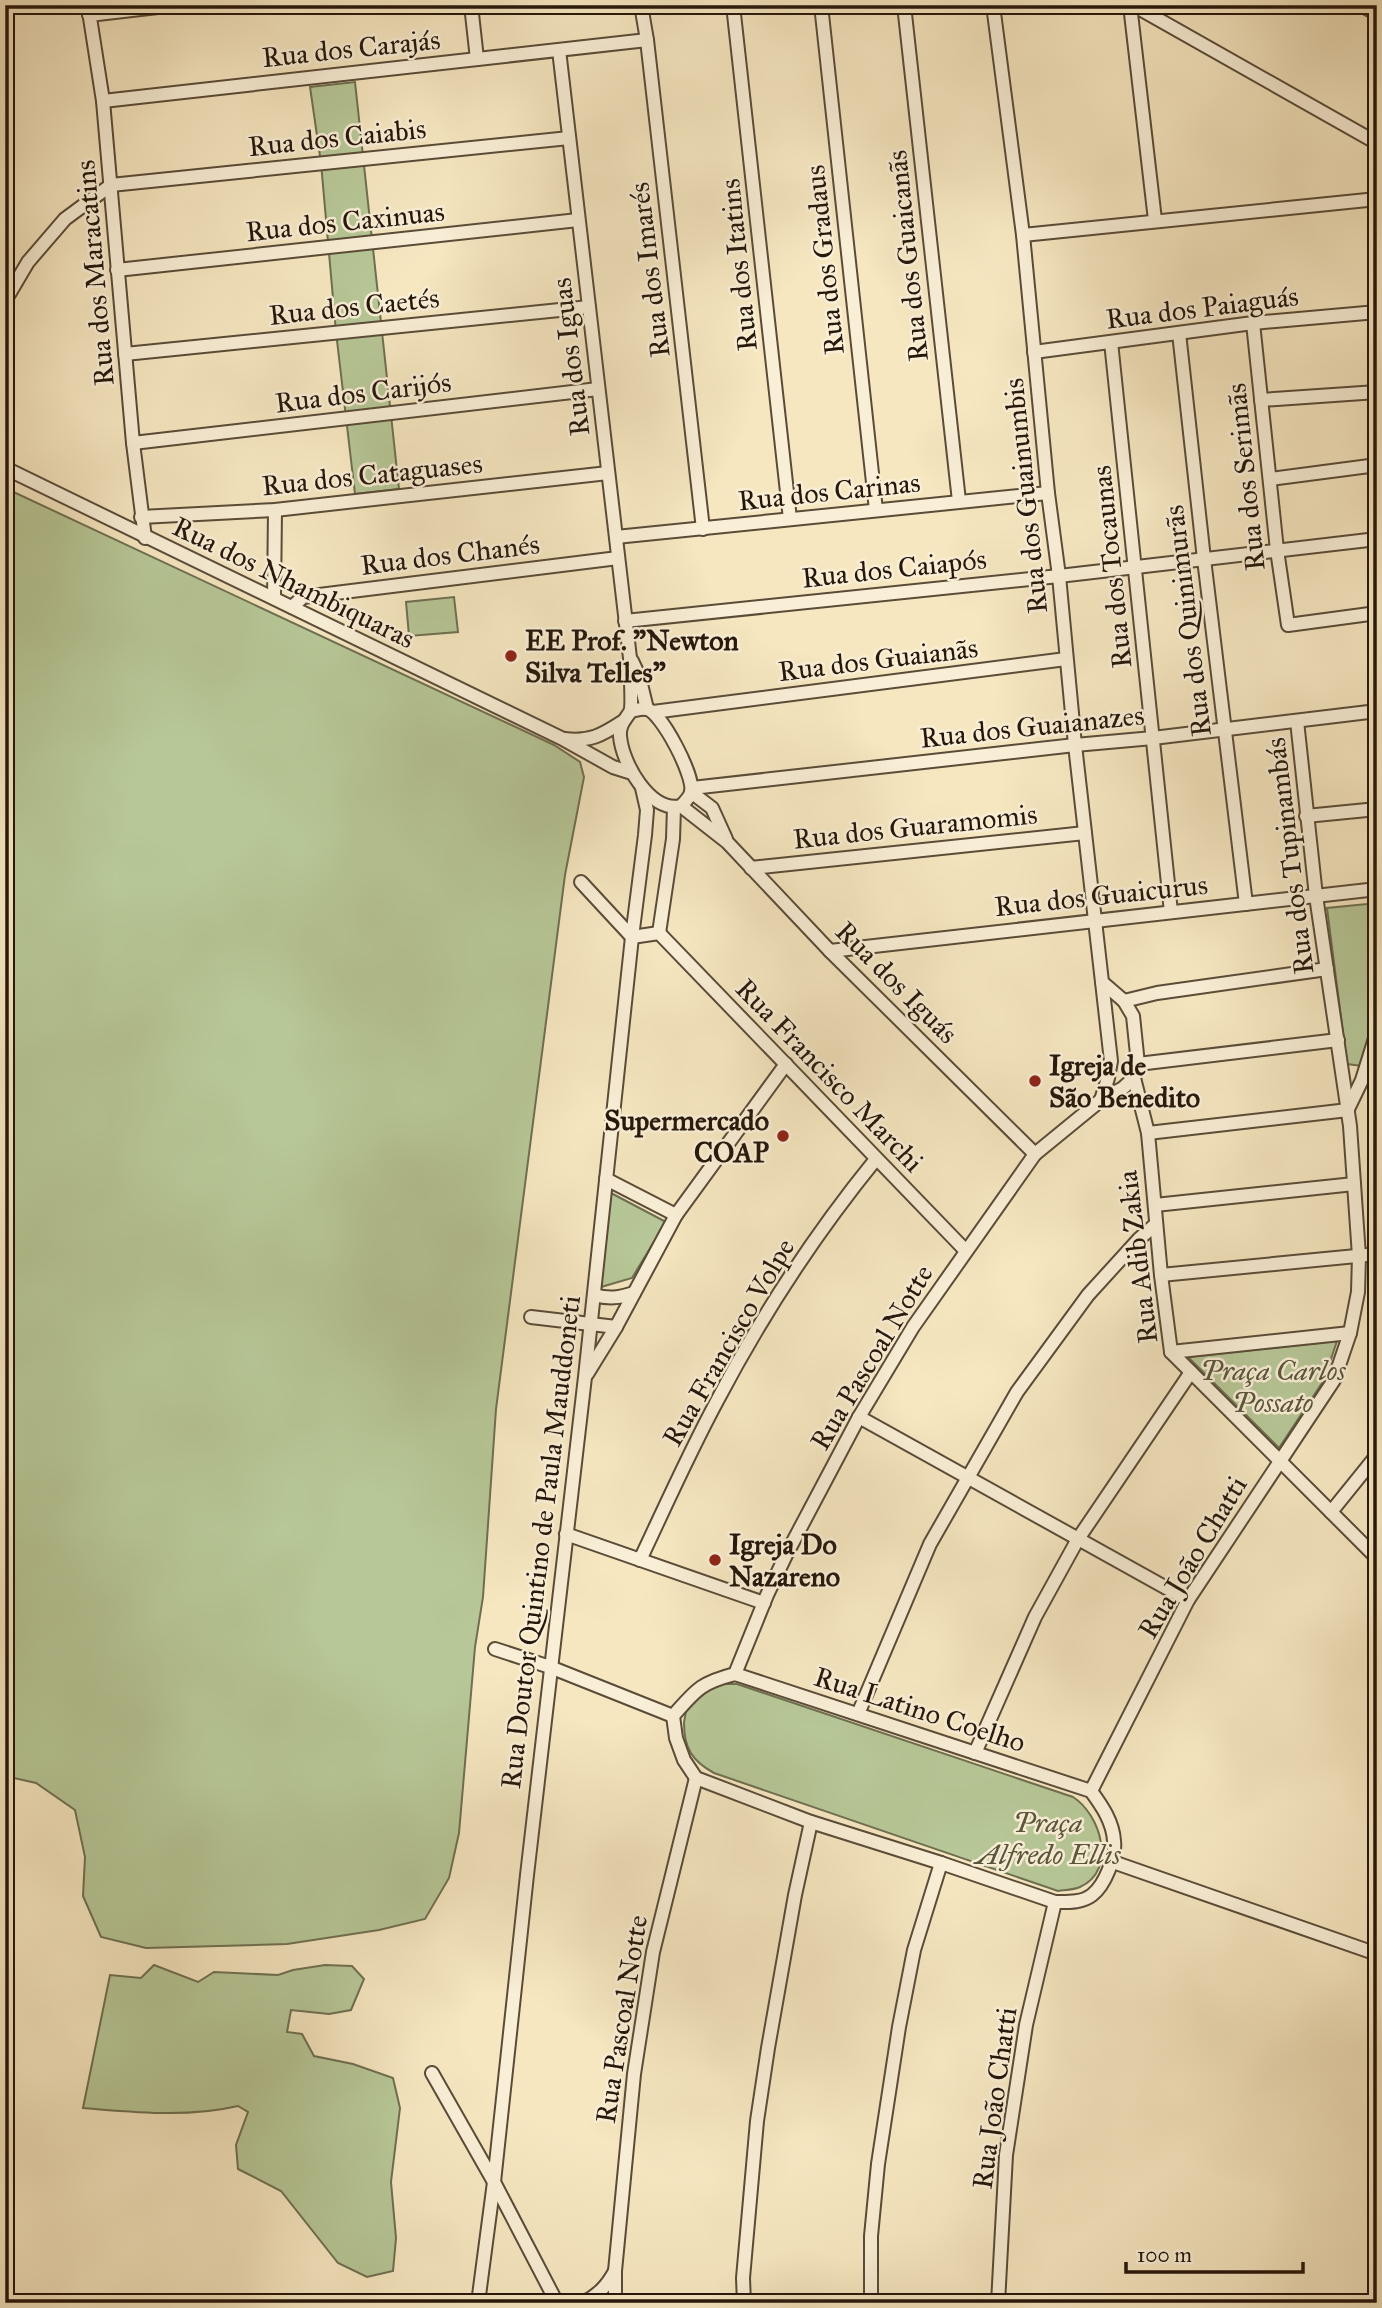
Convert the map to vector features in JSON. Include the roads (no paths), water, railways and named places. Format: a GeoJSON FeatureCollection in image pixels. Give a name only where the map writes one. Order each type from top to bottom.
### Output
{"type":"FeatureCollection","features":[{"type":"Feature","properties":{"kind":"street"},"geometry":{"type":"LineString","coordinates":[[89,10],[175,5]]}},
{"type":"Feature","properties":{"kind":"street"},"geometry":{"type":"LineString","coordinates":[[471,5],[477,59]]}},
{"type":"Feature","properties":{"kind":"street","name":"Rua dos Imarés"},"geometry":{"type":"LineString","coordinates":[[641,5],[703,529]]}},
{"type":"Feature","properties":{"kind":"street","name":"Rua dos Itatins"},"geometry":{"type":"LineString","coordinates":[[733,5],[790,519]]}},
{"type":"Feature","properties":{"kind":"street","name":"Rua dos Gradaus"},"geometry":{"type":"LineString","coordinates":[[821,5],[876,510]]}},
{"type":"Feature","properties":{"kind":"street","name":"Rua dos Guaicanãs"},"geometry":{"type":"LineString","coordinates":[[904,5],[959,501]]}},
{"type":"Feature","properties":{"kind":"street","name":"Rua dos Guainumbis"},"geometry":{"type":"LineString","coordinates":[[993,5],[1023,235],[1048,493],[1111,1061],[1101,1100]]}},
{"type":"Feature","properties":{"kind":"street"},"geometry":{"type":"LineString","coordinates":[[1131,5],[1155,220]]}},
{"type":"Feature","properties":{"kind":"street"},"geometry":{"type":"LineString","coordinates":[[1131,5],[1377,143]]}},
{"type":"Feature","properties":{"kind":"street"},"geometry":{"type":"LineString","coordinates":[[1361,5],[1377,14]]}},
{"type":"Feature","properties":{"kind":"street","name":"Rua dos Maracatins"},"geometry":{"type":"LineString","coordinates":[[89,10],[103,101],[133,443],[145,537]]}},
{"type":"Feature","properties":{"kind":"street","name":"Rua dos Carajás"},"geometry":{"type":"LineString","coordinates":[[103,101],[647,40]]}},
{"type":"Feature","properties":{"kind":"street","name":"Rua dos Iguas"},"geometry":{"type":"LineString","coordinates":[[559,50],[630,658],[631,711]]}},
{"type":"Feature","properties":{"kind":"street","name":"Rua dos Caiabis"},"geometry":{"type":"LineString","coordinates":[[111,185],[569,138]]}},
{"type":"Feature","properties":{"kind":"street"},"geometry":{"type":"LineString","coordinates":[[5,301],[28,262],[65,219],[111,185]]}},
{"type":"Feature","properties":{"kind":"street"},"geometry":{"type":"LineString","coordinates":[[1023,235],[1377,199]]}},
{"type":"Feature","properties":{"kind":"street","name":"Rua dos Caxinuas"},"geometry":{"type":"LineString","coordinates":[[117,270],[579,220]]}},
{"type":"Feature","properties":{"kind":"street","name":"Rua dos Caetés"},"geometry":{"type":"LineString","coordinates":[[125,354],[589,307]]}},
{"type":"Feature","properties":{"kind":"street","name":"Rua dos Paiaguás"},"geometry":{"type":"LineString","coordinates":[[1034,352],[1253,323],[1377,312]]}},
{"type":"Feature","properties":{"kind":"street","name":"Rua dos Serimãs"},"geometry":{"type":"LineString","coordinates":[[1253,323],[1277,551],[1288,625],[1377,613]]}},
{"type":"Feature","properties":{"kind":"street","name":"Rua dos Quinimurãs"},"geometry":{"type":"LineString","coordinates":[[1179,333],[1246,904]]}},
{"type":"Feature","properties":{"kind":"street","name":"Rua dos Tocaunas"},"geometry":{"type":"LineString","coordinates":[[1111,342],[1171,912]]}},
{"type":"Feature","properties":{"kind":"street","name":"Rua dos Carijós"},"geometry":{"type":"LineString","coordinates":[[133,443],[598,389]]}},
{"type":"Feature","properties":{"kind":"street"},"geometry":{"type":"LineString","coordinates":[[1261,400],[1377,392]]}},
{"type":"Feature","properties":{"kind":"street"},"geometry":{"type":"LineString","coordinates":[[1270,479],[1377,465]]}},
{"type":"Feature","properties":{"kind":"street","name":"Rua dos Nhambiquaras"},"geometry":{"type":"LineString","coordinates":[[5,468],[561,738],[613,767],[632,772]]}},
{"type":"Feature","properties":{"kind":"street","name":"Rua dos Cataguases"},"geometry":{"type":"LineString","coordinates":[[141,517],[275,510],[608,473]]}},
{"type":"Feature","properties":{"kind":"street","name":"Rua dos Carinas"},"geometry":{"type":"LineString","coordinates":[[616,537],[1048,493]]}},
{"type":"Feature","properties":{"kind":"street"},"geometry":{"type":"LineString","coordinates":[[274,598],[275,510]]}},
{"type":"Feature","properties":{"kind":"street","name":"Rua dos Caiapós"},"geometry":{"type":"LineString","coordinates":[[625,621],[1377,540]]}},
{"type":"Feature","properties":{"kind":"street","name":"Rua dos Chanés"},"geometry":{"type":"LineString","coordinates":[[292,607],[303,597],[618,558]]}},
{"type":"Feature","properties":{"kind":"street","name":"Rua dos Iguas"},"geometry":{"type":"LineString","coordinates":[[630,658],[650,711],[661,720],[688,770],[691,790]]}},
{"type":"Feature","properties":{"kind":"street","name":"Rua dos Guaianãs"},"geometry":{"type":"LineString","coordinates":[[650,711],[1066,659]]}},
{"type":"Feature","properties":{"kind":"street"},"geometry":{"type":"LineString","coordinates":[[650,711],[631,711],[622,722],[619,734],[624,753],[642,788],[657,801],[678,806]]}},
{"type":"Feature","properties":{"kind":"street","name":"Rua dos Guaianazes"},"geometry":{"type":"LineString","coordinates":[[691,790],[1377,711]]}},
{"type":"Feature","properties":{"kind":"street","name":"Rua dos Tupinambás"},"geometry":{"type":"LineString","coordinates":[[1280,1461],[1334,1380],[1350,1333],[1358,1292],[1359,1256],[1348,1110],[1316,896],[1297,721]]}},
{"type":"Feature","properties":{"kind":"street","name":"Rua dos Nhambiquaras"},"geometry":{"type":"LineString","coordinates":[[561,738],[579,741],[601,736],[622,722]]}},
{"type":"Feature","properties":{"kind":"street","name":"Rua Doutor Quintino de Paula Mauddoneti"},"geometry":{"type":"LineString","coordinates":[[478,2303],[494,2182],[645,835],[647,810],[642,788]]}},
{"type":"Feature","properties":{"kind":"street"},"geometry":{"type":"LineString","coordinates":[[581,882],[632,937],[659,933],[678,806],[691,790]]}},
{"type":"Feature","properties":{"kind":"street","name":"Rua dos Iguás"},"geometry":{"type":"LineString","coordinates":[[691,790],[712,808],[727,842]]}},
{"type":"Feature","properties":{"kind":"street","name":"Rua dos Iguás"},"geometry":{"type":"LineString","coordinates":[[678,806],[727,842],[830,951],[1035,1154]]}},
{"type":"Feature","properties":{"kind":"street"},"geometry":{"type":"LineString","coordinates":[[1306,816],[1377,809]]}},
{"type":"Feature","properties":{"kind":"street","name":"Rua dos Guaramomis"},"geometry":{"type":"LineString","coordinates":[[751,868],[1085,833]]}},
{"type":"Feature","properties":{"kind":"street","name":"Rua dos Guaicurus"},"geometry":{"type":"LineString","coordinates":[[830,951],[1377,889]]}},
{"type":"Feature","properties":{"kind":"street","name":"Rua Francisco Marchi"},"geometry":{"type":"LineString","coordinates":[[659,933],[965,1251]]}},
{"type":"Feature","properties":{"kind":"street"},"geometry":{"type":"LineString","coordinates":[[1124,1001],[1157,993],[1327,969]]}},
{"type":"Feature","properties":{"kind":"street"},"geometry":{"type":"LineString","coordinates":[[1101,1100],[1135,1078],[1138,1064],[1133,1016],[1124,1001],[1102,982]]}},
{"type":"Feature","properties":{"kind":"street","name":"Rua dos Tupinambás"},"geometry":{"type":"LineString","coordinates":[[1348,1110],[1362,1080],[1377,1032]]}},
{"type":"Feature","properties":{"kind":"street"},"geometry":{"type":"LineString","coordinates":[[1138,1064],[1338,1040]]}},
{"type":"Feature","properties":{"kind":"street"},"geometry":{"type":"LineString","coordinates":[[585,1377],[617,1327],[676,1215],[786,1064]]}},
{"type":"Feature","properties":{"kind":"street","name":"Rua Adib Zakia"},"geometry":{"type":"LineString","coordinates":[[1135,1078],[1148,1133],[1171,1352],[1377,1558]]}},
{"type":"Feature","properties":{"kind":"street","name":"Rua Pascoal Notte"},"geometry":{"type":"LineString","coordinates":[[735,1674],[786,1555],[859,1417],[913,1327],[1035,1154],[1101,1100]]}},
{"type":"Feature","properties":{"kind":"street"},"geometry":{"type":"LineString","coordinates":[[1148,1133],[1348,1110]]}},
{"type":"Feature","properties":{"kind":"street","name":"Rua Francisco Volpe"},"geometry":{"type":"LineString","coordinates":[[639,1560],[717,1401],[774,1302],[836,1207],[876,1159]]}},
{"type":"Feature","properties":{"kind":"street"},"geometry":{"type":"LineString","coordinates":[[606,1179],[676,1215]]}},
{"type":"Feature","properties":{"kind":"street"},"geometry":{"type":"LineString","coordinates":[[1155,1205],[1354,1184]]}},
{"type":"Feature","properties":{"kind":"street"},"geometry":{"type":"LineString","coordinates":[[858,1714],[930,1544],[1017,1392],[1088,1295],[1156,1224]]}},
{"type":"Feature","properties":{"kind":"street"},"geometry":{"type":"LineString","coordinates":[[1161,1275],[1377,1254]]}},
{"type":"Feature","properties":{"kind":"street"},"geometry":{"type":"LineString","coordinates":[[594,1295],[619,1298],[634,1293]]}},
{"type":"Feature","properties":{"kind":"street"},"geometry":{"type":"LineString","coordinates":[[531,1317],[617,1327]]}},
{"type":"Feature","properties":{"kind":"street"},"geometry":{"type":"LineString","coordinates":[[1171,1352],[1350,1333]]}},
{"type":"Feature","properties":{"kind":"street"},"geometry":{"type":"LineString","coordinates":[[975,1753],[1035,1617],[1078,1539],[1191,1372]]}},
{"type":"Feature","properties":{"kind":"street"},"geometry":{"type":"LineString","coordinates":[[859,1417],[1188,1600]]}},
{"type":"Feature","properties":{"kind":"street"},"geometry":{"type":"LineString","coordinates":[[1331,1512],[1377,1455]]}},
{"type":"Feature","properties":{"kind":"street","name":"Rua João Chatti"},"geometry":{"type":"LineString","coordinates":[[1091,1791],[1188,1600],[1280,1461]]}},
{"type":"Feature","properties":{"kind":"street"},"geometry":{"type":"LineString","coordinates":[[566,1534],[764,1603]]}},
{"type":"Feature","properties":{"kind":"street"},"geometry":{"type":"LineString","coordinates":[[495,1649],[673,1716]]}},
{"type":"Feature","properties":{"kind":"street"},"geometry":{"type":"LineString","coordinates":[[735,1674],[711,1680],[694,1692],[673,1716],[676,1738],[684,1760],[696,1778],[811,1822],[1055,1902],[1074,1903],[1092,1895],[1113,1862],[1114,1840],[1106,1813],[1091,1791]]}},
{"type":"Feature","properties":{"kind":"street","name":"Rua Latino Coelho"},"geometry":{"type":"LineString","coordinates":[[735,1674],[1091,1791]]}},
{"type":"Feature","properties":{"kind":"street","name":"Rua Pascoal Notte"},"geometry":{"type":"LineString","coordinates":[[615,2303],[615,2271],[634,2074],[653,1952],[696,1778]]}},
{"type":"Feature","properties":{"kind":"street"},"geometry":{"type":"LineString","coordinates":[[744,2303],[743,2278],[757,2121],[795,1895],[811,1822]]}},
{"type":"Feature","properties":{"kind":"street"},"geometry":{"type":"LineString","coordinates":[[1113,1862],[1377,1954]]}},
{"type":"Feature","properties":{"kind":"street"},"geometry":{"type":"LineString","coordinates":[[871,2303],[871,2236],[878,2164],[899,2027],[914,1950],[941,1863]]}},
{"type":"Feature","properties":{"kind":"street","name":"Rua João Chatti"},"geometry":{"type":"LineString","coordinates":[[998,2303],[1006,2155],[1026,2025],[1055,1902]]}},
{"type":"Feature","properties":{"kind":"street"},"geometry":{"type":"LineString","coordinates":[[432,2073],[494,2182],[556,2303]]}},
{"type":"Feature","properties":{"kind":"street"},"geometry":{"type":"LineString","coordinates":[[583,2303],[596,2296],[615,2271]]}},
{"type":"Feature","properties":{"kind":"place","name":"EE Prof. \"Newton Silva Telles\""},"geometry":{"type":"Point","coordinates":[511,656]}},
{"type":"Feature","properties":{"kind":"place","name":"Igreja de São Benedito"},"geometry":{"type":"Point","coordinates":[1035,1081]}},
{"type":"Feature","properties":{"kind":"place","name":"Supermercado COAP"},"geometry":{"type":"Point","coordinates":[783,1136]}},
{"type":"Feature","properties":{"kind":"place","name":"Igreja Do Nazareno"},"geometry":{"type":"Point","coordinates":[715,1560]}},
{"type":"Feature","properties":{"kind":"park label","name":"Praça Carlos Possato"},"geometry":{"type":"Point","coordinates":[1273,1386]}},
{"type":"Feature","properties":{"kind":"park label","name":"Praça Alfredo Ellis"},"geometry":{"type":"Point","coordinates":[1048,1838]}}]}
